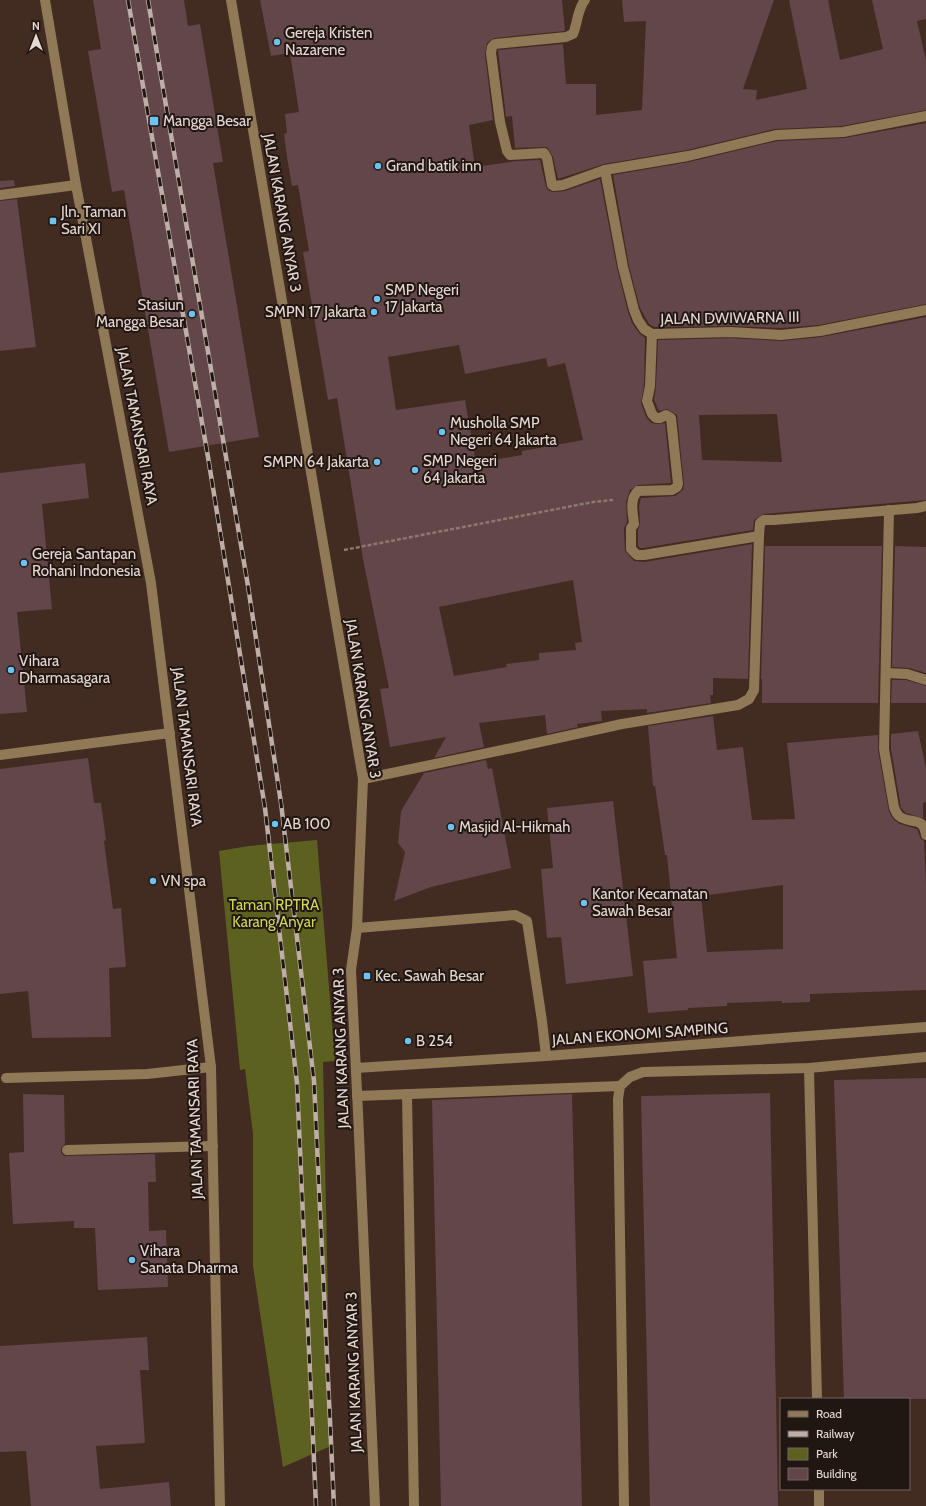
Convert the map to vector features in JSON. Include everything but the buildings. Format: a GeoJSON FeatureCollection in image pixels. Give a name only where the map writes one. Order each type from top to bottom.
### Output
{"type":"FeatureCollection","features":[{"type":"Feature","properties":{"kind":"street","name":"JALAN TAMANSARI RAYA"},"geometry":{"type":"LineString","coordinates":[[45,0],[76,184],[151,583],[211,1067],[220,1506]]}},
{"type":"Feature","properties":{"kind":"street","name":"JALAN KARANG ANYAR 3"},"geometry":{"type":"LineString","coordinates":[[231,0],[363,779],[357,928],[351,970],[375,1506]]}},
{"type":"Feature","properties":{"kind":"street"},"geometry":{"type":"LineString","coordinates":[[585,0],[580,6],[573,34],[566,37],[495,44],[492,47],[491,53],[500,122],[507,151],[510,155],[544,153],[548,158],[552,184],[554,186],[563,186],[605,170],[688,156],[776,135],[843,132],[926,116]]}},
{"type":"Feature","properties":{"kind":"street"},"geometry":{"type":"LineString","coordinates":[[605,170],[623,267],[634,310],[644,329],[652,334],[650,386],[647,402],[652,414],[656,418],[666,416],[671,418],[678,484],[677,488],[672,490],[638,491],[633,497],[634,524],[631,528],[631,549],[637,555],[644,555],[759,536]]}},
{"type":"Feature","properties":{"kind":"street"},"geometry":{"type":"LineString","coordinates":[[0,195],[76,184]]}},
{"type":"Feature","properties":{"kind":"street","name":"JALAN DWIWARNA III"},"geometry":{"type":"LineString","coordinates":[[652,334],[731,332],[781,335],[820,331],[926,310]]}},
{"type":"Feature","properties":{"kind":"street"},"geometry":{"type":"LineString","coordinates":[[363,779],[622,724],[738,705],[749,699],[754,690],[760,524],[764,520],[926,506]]}},
{"type":"Feature","properties":{"kind":"street"},"geometry":{"type":"LineString","coordinates":[[889,510],[884,749],[894,807],[898,815],[903,818],[918,821],[925,828],[926,835]]}},
{"type":"Feature","properties":{"kind":"street"},"geometry":{"type":"LineString","coordinates":[[886,673],[907,674],[926,680]]}},
{"type":"Feature","properties":{"kind":"street"},"geometry":{"type":"LineString","coordinates":[[0,755],[170,733]]}},
{"type":"Feature","properties":{"kind":"street"},"geometry":{"type":"LineString","coordinates":[[357,928],[515,915],[527,921],[546,1056]]}},
{"type":"Feature","properties":{"kind":"street","name":"JALAN EKONOMI SAMPING"},"geometry":{"type":"LineString","coordinates":[[356,1068],[546,1056],[926,1027]]}},
{"type":"Feature","properties":{"kind":"street"},"geometry":{"type":"LineString","coordinates":[[357,1096],[620,1086],[630,1078],[643,1072],[809,1068],[926,1057]]}},
{"type":"Feature","properties":{"kind":"street"},"geometry":{"type":"LineString","coordinates":[[6,1078],[147,1074],[211,1067]]}},
{"type":"Feature","properties":{"kind":"street"},"geometry":{"type":"LineString","coordinates":[[809,1068],[817,1398]]}},
{"type":"Feature","properties":{"kind":"street"},"geometry":{"type":"LineString","coordinates":[[620,1086],[618,1099],[624,1506]]}},
{"type":"Feature","properties":{"kind":"street"},"geometry":{"type":"LineString","coordinates":[[407,1094],[414,1506]]}},
{"type":"Feature","properties":{"kind":"street"},"geometry":{"type":"LineString","coordinates":[[67,1150],[213,1146]]}},
{"type":"Feature","properties":{"kind":"street"},"geometry":{"type":"LineString","coordinates":[[819,1490],[820,1506]]}},
{"type":"Feature","properties":{"kind":"path"},"geometry":{"type":"LineString","coordinates":[[325,554],[593,502],[633,497]]}},
{"type":"Feature","properties":{"kind":"green space","name":"Taman RPTRA Karang Anyar"},"geometry":{"type":"Polygon","coordinates":[[[317,840],[335,1061],[323,1062],[331,1446],[283,1467],[253,1266],[253,1134],[245,1069],[240,1070],[219,851],[249,846],[317,840]]]}},
{"type":"Feature","properties":{"kind":"railway"},"geometry":{"type":"LineString","coordinates":[[128,0],[208,457],[265,808],[297,1083],[316,1506]]}},
{"type":"Feature","properties":{"kind":"railway"},"geometry":{"type":"LineString","coordinates":[[148,0],[248,586],[281,803],[314,1081],[334,1506]]}},
{"type":"Feature","properties":{"kind":"place","name":"Gereja Kristen Nazarene"},"geometry":{"type":"Point","coordinates":[277,42]}},
{"type":"Feature","properties":{"kind":"place","name":"Mangga Besar"},"geometry":{"type":"Point","coordinates":[154,121]}},
{"type":"Feature","properties":{"kind":"place","name":"Grand batik inn"},"geometry":{"type":"Point","coordinates":[378,166]}},
{"type":"Feature","properties":{"kind":"place","name":"Jln. Taman Sari XI"},"geometry":{"type":"Point","coordinates":[53,221]}},
{"type":"Feature","properties":{"kind":"place","name":"SMP Negeri 17 Jakarta"},"geometry":{"type":"Point","coordinates":[377,299]}},
{"type":"Feature","properties":{"kind":"place","name":"SMPN 17 Jakarta"},"geometry":{"type":"Point","coordinates":[374,312]}},
{"type":"Feature","properties":{"kind":"place","name":"Stasiun Mangga Besar"},"geometry":{"type":"Point","coordinates":[192,314]}},
{"type":"Feature","properties":{"kind":"place","name":"Musholla SMP Negeri 64 Jakarta"},"geometry":{"type":"Point","coordinates":[442,432]}},
{"type":"Feature","properties":{"kind":"place","name":"SMPN 64 Jakarta"},"geometry":{"type":"Point","coordinates":[377,462]}},
{"type":"Feature","properties":{"kind":"place","name":"SMP Negeri 64 Jakarta"},"geometry":{"type":"Point","coordinates":[415,470]}},
{"type":"Feature","properties":{"kind":"place","name":"Gereja Santapan Rohani Indonesia"},"geometry":{"type":"Point","coordinates":[24,563]}},
{"type":"Feature","properties":{"kind":"place","name":"Vihara Dharmasagara"},"geometry":{"type":"Point","coordinates":[11,670]}},
{"type":"Feature","properties":{"kind":"place","name":"AB 100"},"geometry":{"type":"Point","coordinates":[275,824]}},
{"type":"Feature","properties":{"kind":"place","name":"Masjid Al-Hikmah"},"geometry":{"type":"Point","coordinates":[451,827]}},
{"type":"Feature","properties":{"kind":"place","name":"VN spa"},"geometry":{"type":"Point","coordinates":[153,881]}},
{"type":"Feature","properties":{"kind":"place","name":"Kantor Kecamatan Sawah Besar"},"geometry":{"type":"Point","coordinates":[584,903]}},
{"type":"Feature","properties":{"kind":"place","name":"Kec. Sawah Besar"},"geometry":{"type":"Point","coordinates":[367,976]}},
{"type":"Feature","properties":{"kind":"place","name":"B 254"},"geometry":{"type":"Point","coordinates":[408,1041]}},
{"type":"Feature","properties":{"kind":"place","name":"Vihara Sanata Dharma"},"geometry":{"type":"Point","coordinates":[132,1260]}}]}
